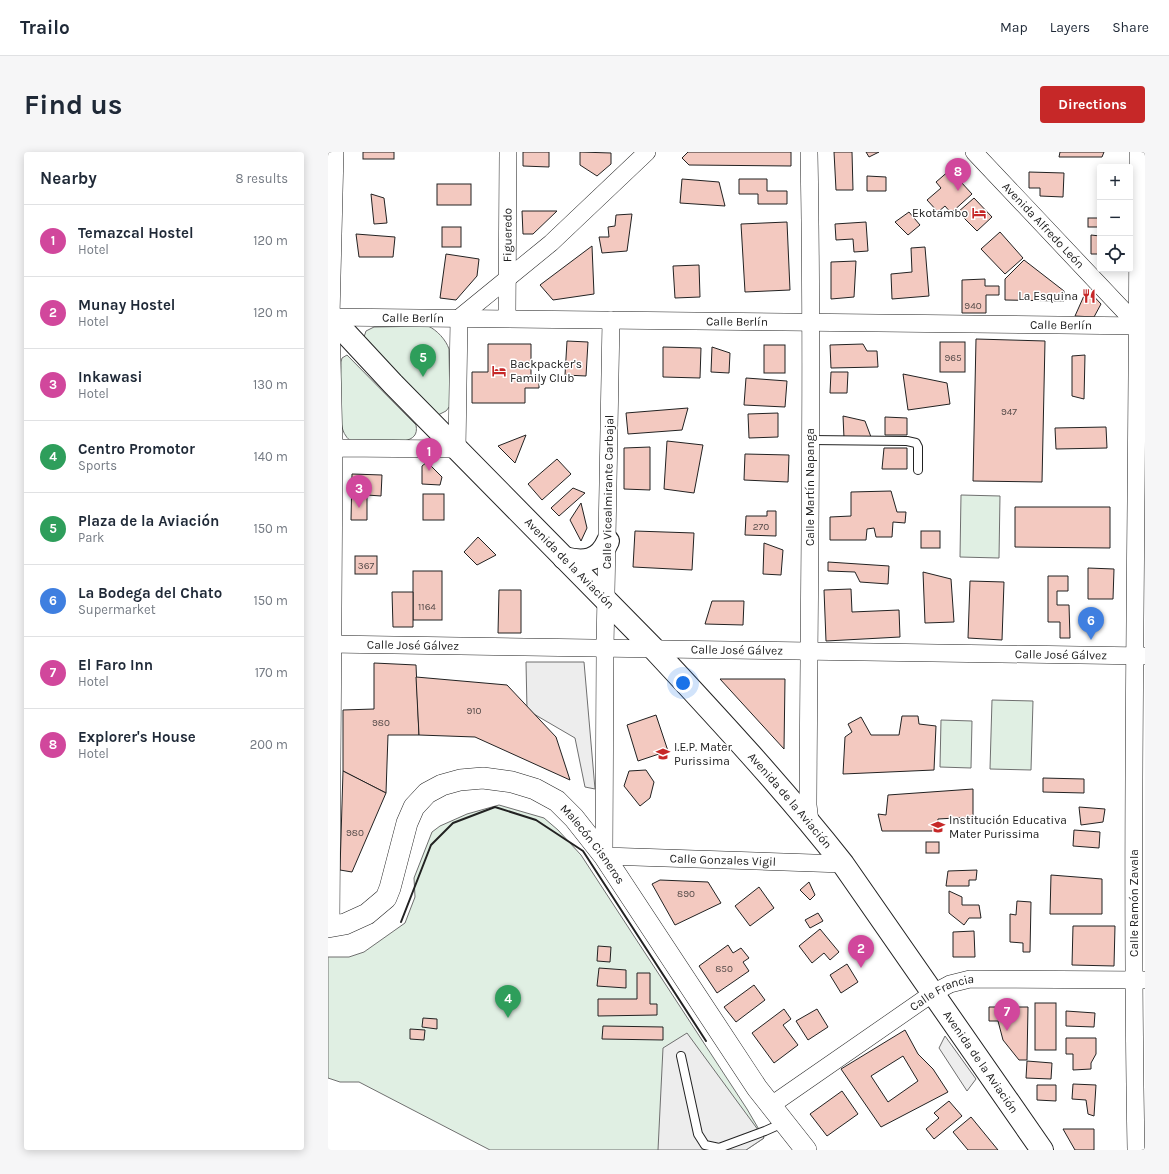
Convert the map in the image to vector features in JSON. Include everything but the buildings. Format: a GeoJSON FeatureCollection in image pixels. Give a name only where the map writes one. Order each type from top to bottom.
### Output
{"type":"FeatureCollection","features":[{"type":"Feature","properties":{"kind":"main road","name":"Avenida de la Aviación"},"geometry":{"type":"LineString","coordinates":[[329,316],[393,384],[653,648],[810,822],[843,864],[1042,1150]]}},
{"type":"Feature","properties":{"kind":"main road"},"geometry":{"type":"LineString","coordinates":[[564,558],[578,561],[588,560],[600,553],[608,541]]}},
{"type":"Feature","properties":{"kind":"street"},"geometry":{"type":"LineString","coordinates":[[330,927],[331,451],[329,316],[335,152]]}},
{"type":"Feature","properties":{"kind":"street","name":"Figueredo"},"geometry":{"type":"LineString","coordinates":[[507,318],[508,152]]}},
{"type":"Feature","properties":{"kind":"street"},"geometry":{"type":"LineString","coordinates":[[331,451],[457,449],[459,318],[551,243],[647,152]]}},
{"type":"Feature","properties":{"kind":"street","name":"Calle Martín Napanga"},"geometry":{"type":"LineString","coordinates":[[809,152],[812,322],[808,805],[810,822]]}},
{"type":"Feature","properties":{"kind":"street","name":"Avenida Alfredo León"},"geometry":{"type":"LineString","coordinates":[[974,152],[1143,329]]}},
{"type":"Feature","properties":{"kind":"street","name":"Calle Ramón Zavala"},"geometry":{"type":"LineString","coordinates":[[1136,1150],[1139,981],[1143,329],[1138,152]]}},
{"type":"Feature","properties":{"kind":"street","name":"Calle Berlín"},"geometry":{"type":"LineString","coordinates":[[329,316],[812,322],[1143,329]]}},
{"type":"Feature","properties":{"kind":"street","name":"Calle Vicealmirante Carbajal"},"geometry":{"type":"LineString","coordinates":[[604,856],[605,648],[611,320]]}},
{"type":"Feature","properties":{"kind":"street","name":"Calle José Gálvez"},"geometry":{"type":"LineString","coordinates":[[330,644],[1140,656]]}},
{"type":"Feature","properties":{"kind":"street","name":"Malecón Cisneros"},"geometry":{"type":"LineString","coordinates":[[330,927],[345,924],[367,914],[386,898],[407,823],[414,807],[427,793],[442,785],[460,780],[484,778],[512,782],[534,789],[557,801],[574,818],[604,856],[770,1106],[806,1150]]}},
{"type":"Feature","properties":{"kind":"street","name":"Calle Gonzales Vigil"},"geometry":{"type":"LineString","coordinates":[[604,856],[843,864]]}},
{"type":"Feature","properties":{"kind":"street","name":"Calle Francia"},"geometry":{"type":"LineString","coordinates":[[770,1106],[933,993],[950,984],[970,979],[1139,981]]}},
{"type":"Feature","properties":{"kind":"lane"},"geometry":{"type":"LineString","coordinates":[[810,440],[907,440],[916,443],[918,447],[918,470]]}},
{"type":"Feature","properties":{"kind":"lane"},"geometry":{"type":"LineString","coordinates":[[680,1056],[698,1134],[705,1145],[719,1148],[784,1123]]}},
{"type":"Feature","properties":{"kind":"green space"},"geometry":{"type":"Polygon","coordinates":[[[428,326],[441,336],[449,349],[450,406],[446,411],[438,415],[363,340],[366,331],[374,327],[428,326]]]}},
{"type":"Feature","properties":{"kind":"green space"},"geometry":{"type":"Polygon","coordinates":[[[347,355],[416,425],[416,431],[412,438],[404,441],[356,442],[347,437],[341,422],[340,401],[341,362],[342,358],[347,355]]]}},
{"type":"Feature","properties":{"kind":"green space"},"geometry":{"type":"Polygon","coordinates":[[[961,495],[1000,496],[999,558],[960,557],[961,495]]]}},
{"type":"Feature","properties":{"kind":"green space"},"geometry":{"type":"Polygon","coordinates":[[[992,700],[1033,701],[1031,770],[990,769],[992,700]]]}},
{"type":"Feature","properties":{"kind":"green space"},"geometry":{"type":"Polygon","coordinates":[[[941,720],[972,721],[971,768],[940,767],[941,720]]]}},
{"type":"Feature","properties":{"kind":"green space"},"geometry":{"type":"Polygon","coordinates":[[[499,805],[544,818],[558,830],[581,855],[747,1109],[764,1138],[746,1150],[490,1150],[359,1082],[340,1082],[328,1078],[328,957],[349,957],[364,952],[405,923],[415,897],[414,878],[432,832],[440,826],[467,814],[499,805]]]}},
{"type":"Feature","properties":{"kind":"shaded area"},"geometry":{"type":"Polygon","coordinates":[[[526,662],[584,662],[595,789],[585,787],[575,738],[527,710],[526,662]]]}},
{"type":"Feature","properties":{"kind":"shaded area"},"geometry":{"type":"Polygon","coordinates":[[[687,1033],[764,1138],[746,1150],[658,1150],[663,1048],[687,1033]]]}},
{"type":"Feature","properties":{"kind":"shaded area"},"geometry":{"type":"Polygon","coordinates":[[[945,1036],[976,1079],[967,1091],[939,1048],[945,1036]]]}},
{"type":"Feature","properties":{"kind":"wall"},"geometry":{"type":"LineString","coordinates":[[401,922],[431,845],[453,823],[495,807],[536,820],[583,851],[706,1041]]}},
{"type":"Feature","properties":{"kind":"place","name":"Explorer's House"},"geometry":{"type":"Point","coordinates":[958,191]}},
{"type":"Feature","properties":{"kind":"place","name":"Ekotambo"},"geometry":{"type":"Point","coordinates":[979,213]}},
{"type":"Feature","properties":{"kind":"place","name":"La Esquina"},"geometry":{"type":"Point","coordinates":[1089,296]}},
{"type":"Feature","properties":{"kind":"place","name":"Backpacker's Family Club"},"geometry":{"type":"Point","coordinates":[499,371]}},
{"type":"Feature","properties":{"kind":"place","name":"Plaza de la Aviación"},"geometry":{"type":"Point","coordinates":[423,377]}},
{"type":"Feature","properties":{"kind":"place","name":"Temazcal Hostel"},"geometry":{"type":"Point","coordinates":[429,471]}},
{"type":"Feature","properties":{"kind":"place","name":"Inkawasi"},"geometry":{"type":"Point","coordinates":[359,508]}},
{"type":"Feature","properties":{"kind":"place","name":"La Bodega del Chato"},"geometry":{"type":"Point","coordinates":[1091,640]}},
{"type":"Feature","properties":{"kind":"place","name":"I.E.P. Mater Purissima"},"geometry":{"type":"Point","coordinates":[663,754]}},
{"type":"Feature","properties":{"kind":"place","name":"Institución Educativa Mater Purissima"},"geometry":{"type":"Point","coordinates":[938,827]}},
{"type":"Feature","properties":{"kind":"place","name":"Munay Hostel"},"geometry":{"type":"Point","coordinates":[861,968]}},
{"type":"Feature","properties":{"kind":"place","name":"Centro Promotor"},"geometry":{"type":"Point","coordinates":[508,1018]}},
{"type":"Feature","properties":{"kind":"place","name":"El Faro Inn"},"geometry":{"type":"Point","coordinates":[1007,1031]}}]}
